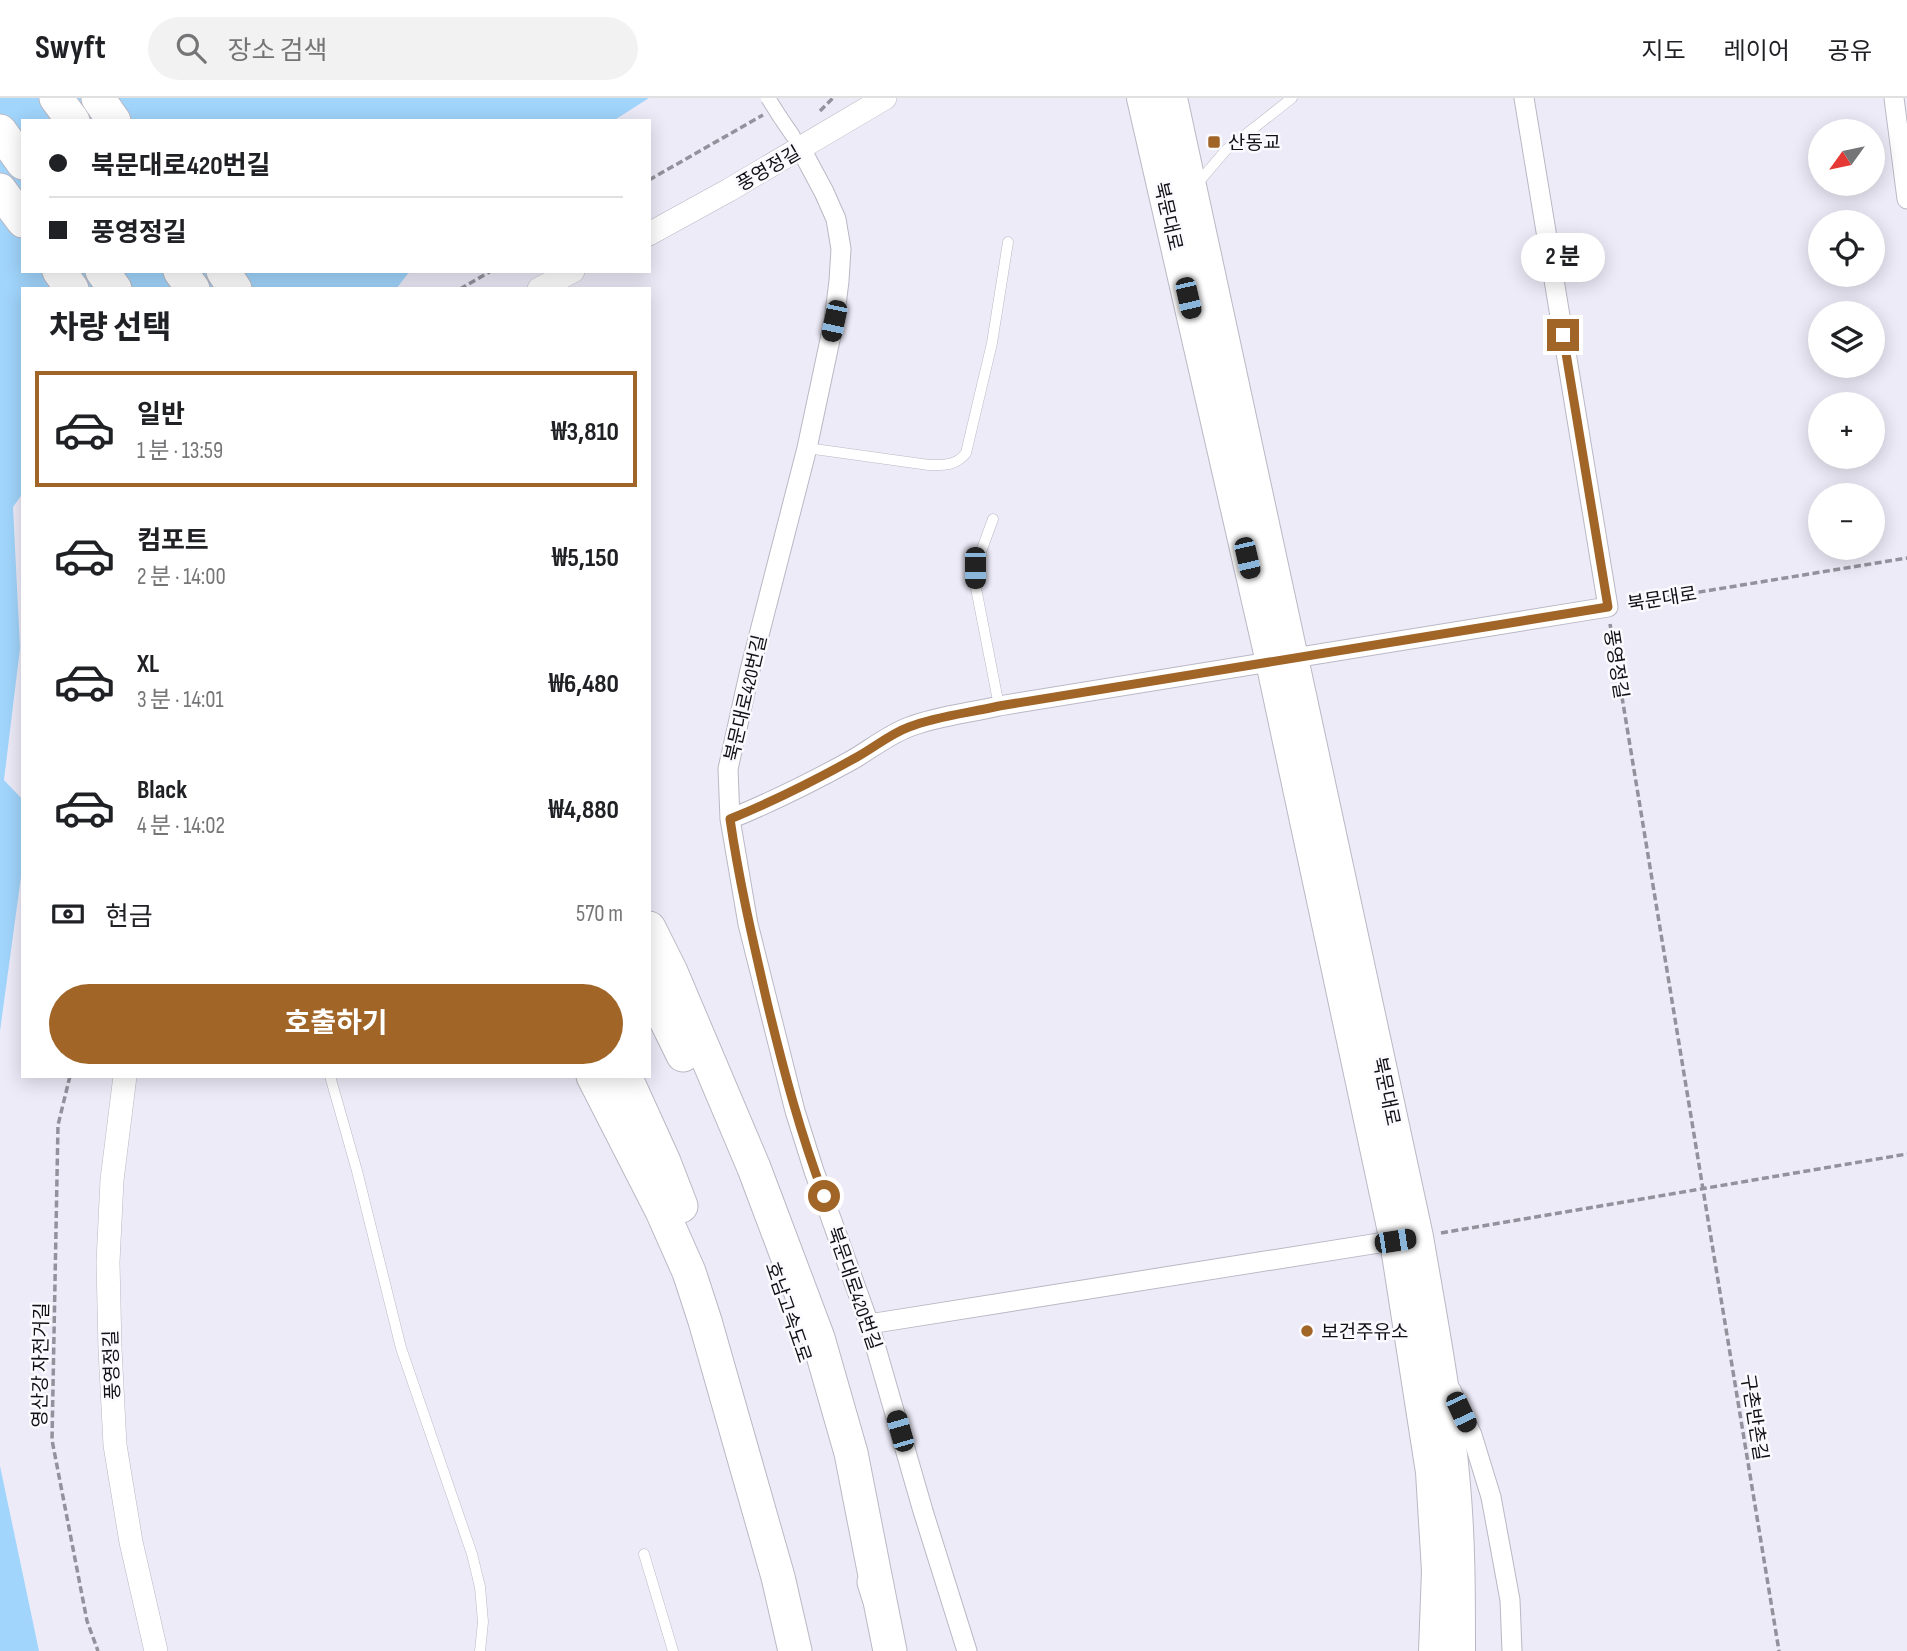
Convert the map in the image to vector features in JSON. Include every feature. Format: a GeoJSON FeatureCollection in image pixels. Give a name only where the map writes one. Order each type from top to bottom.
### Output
{"type":"FeatureCollection","features":[{"type":"Feature","properties":{"kind":"highway"},"geometry":{"type":"LineString","coordinates":[[56,98],[71,119]]}},
{"type":"Feature","properties":{"kind":"highway"},"geometry":{"type":"LineString","coordinates":[[98,98],[113,119]]}},
{"type":"Feature","properties":{"kind":"highway"},"geometry":{"type":"LineString","coordinates":[[0,131],[21,160]]}},
{"type":"Feature","properties":{"kind":"highway"},"geometry":{"type":"LineString","coordinates":[[0,190],[21,218]]}},
{"type":"Feature","properties":{"kind":"highway"},"geometry":{"type":"LineString","coordinates":[[651,932],[671,972],[749,1157],[818,1338],[851,1453],[880,1601]]}},
{"type":"Feature","properties":{"kind":"highway","name":"호남고속도로"},"geometry":{"type":"LineString","coordinates":[[651,990],[679,1044],[711,1117],[769,1255],[797,1331],[880,1601],[890,1651]]}},
{"type":"Feature","properties":{"kind":"highway"},"geometry":{"type":"LineString","coordinates":[[594,1078],[662,1211],[688,1272],[705,1321],[778,1577],[795,1651]]}},
{"type":"Feature","properties":{"kind":"highway"},"geometry":{"type":"LineString","coordinates":[[626,1078],[664,1162],[722,1319],[757,1430],[814,1651]]}},
{"type":"Feature","properties":{"kind":"main road","name":"북문대로"},"geometry":{"type":"LineString","coordinates":[[1142,98],[1282,660]]}},
{"type":"Feature","properties":{"kind":"main road","name":"북문대로"},"geometry":{"type":"LineString","coordinates":[[1172,98],[1282,660],[1406,1239],[1440,1366],[1455,1485],[1460,1651]]}},
{"type":"Feature","properties":{"kind":"main road","name":"북문대로"},"geometry":{"type":"LineString","coordinates":[[1406,1239],[1431,1472],[1437,1572],[1434,1651]]}},
{"type":"Feature","properties":{"kind":"street","name":"풍영정길"},"geometry":{"type":"LineString","coordinates":[[651,233],[797,143],[885,98]]}},
{"type":"Feature","properties":{"kind":"street","name":"풍영정길"},"geometry":{"type":"LineString","coordinates":[[1524,98],[1608,607]]}},
{"type":"Feature","properties":{"kind":"street"},"geometry":{"type":"LineString","coordinates":[[1894,98],[1907,200]]}},
{"type":"Feature","properties":{"kind":"street"},"geometry":{"type":"LineString","coordinates":[[773,108],[797,143]]}},
{"type":"Feature","properties":{"kind":"street","name":"북문대로420번길"},"geometry":{"type":"LineString","coordinates":[[797,143],[836,219],[841,249],[834,321],[807,448],[750,670],[728,769],[730,819],[748,923],[795,1111],[869,1324],[967,1651]]}},
{"type":"Feature","properties":{"kind":"street"},"geometry":{"type":"LineString","coordinates":[[543,287],[569,273]]}},
{"type":"Feature","properties":{"kind":"street","name":"북문대로"},"geometry":{"type":"LineString","coordinates":[[730,819],[774,801],[826,774],[909,726],[999,706],[1608,607]]}},
{"type":"Feature","properties":{"kind":"street","name":"풍영정길"},"geometry":{"type":"LineString","coordinates":[[125,1078],[112,1180],[108,1262],[115,1445],[131,1542],[156,1651]]}},
{"type":"Feature","properties":{"kind":"street"},"geometry":{"type":"LineString","coordinates":[[869,1324],[1406,1239]]}},
{"type":"Feature","properties":{"kind":"street"},"geometry":{"type":"LineString","coordinates":[[1440,1366],[1472,1435],[1491,1497],[1510,1600],[1512,1651]]}},
{"type":"Feature","properties":{"kind":"lane"},"geometry":{"type":"LineString","coordinates":[[1192,190],[1226,150],[1292,98]]}},
{"type":"Feature","properties":{"kind":"lane"},"geometry":{"type":"LineString","coordinates":[[807,448],[929,465],[948,465],[962,458],[992,343],[1008,242]]}},
{"type":"Feature","properties":{"kind":"lane"},"geometry":{"type":"LineString","coordinates":[[993,519],[975,568],[975,583],[999,706]]}},
{"type":"Feature","properties":{"kind":"lane"},"geometry":{"type":"LineString","coordinates":[[331,1078],[357,1171],[401,1348],[480,1587],[483,1622],[480,1651]]}},
{"type":"Feature","properties":{"kind":"lane"},"geometry":{"type":"LineString","coordinates":[[644,1554],[673,1651]]}},
{"type":"Feature","properties":{"kind":"path"},"geometry":{"type":"LineString","coordinates":[[651,179],[773,108]]}},
{"type":"Feature","properties":{"kind":"path"},"geometry":{"type":"LineString","coordinates":[[463,287],[488,273]]}},
{"type":"Feature","properties":{"kind":"path","name":"북문대로"},"geometry":{"type":"LineString","coordinates":[[1608,607],[1907,558]]}},
{"type":"Feature","properties":{"kind":"path","name":"풍영정길"},"geometry":{"type":"LineString","coordinates":[[1608,607],[1704,1188]]}},
{"type":"Feature","properties":{"kind":"path","name":"영산강 자전거길"},"geometry":{"type":"LineString","coordinates":[[70,1078],[58,1125],[52,1440],[87,1621],[98,1651]]}},
{"type":"Feature","properties":{"kind":"path"},"geometry":{"type":"LineString","coordinates":[[1406,1239],[1907,1154]]}},
{"type":"Feature","properties":{"kind":"path","name":"구촌반촌길"},"geometry":{"type":"LineString","coordinates":[[1704,1188],[1779,1651]]}},
{"type":"Feature","properties":{"kind":"water"},"geometry":{"type":"Polygon","coordinates":[[[0,98],[649,98],[616,119],[21,119],[21,273],[408,273],[398,287],[21,287],[21,496],[13,507],[20,648],[4,780],[21,798],[21,877],[0,1031],[0,98]]]}},
{"type":"Feature","properties":{"kind":"water"},"geometry":{"type":"Polygon","coordinates":[[[0,1466],[39,1651],[0,1651],[0,1466]]]}},
{"type":"Feature","properties":{"kind":"place","name":"산동교"},"geometry":{"type":"Point","coordinates":[1214,142]}},
{"type":"Feature","properties":{"kind":"place","name":"보건주유소"},"geometry":{"type":"Point","coordinates":[1307,1331]}},
{"type":"Feature","properties":{"kind":"route"},"geometry":{"type":"LineString","coordinates":[[824,1196],[795,1111],[774,1031],[748,923],[730,819],[774,801],[826,774],[909,726],[935,719],[999,706],[1608,607],[1563,335]]}}]}
